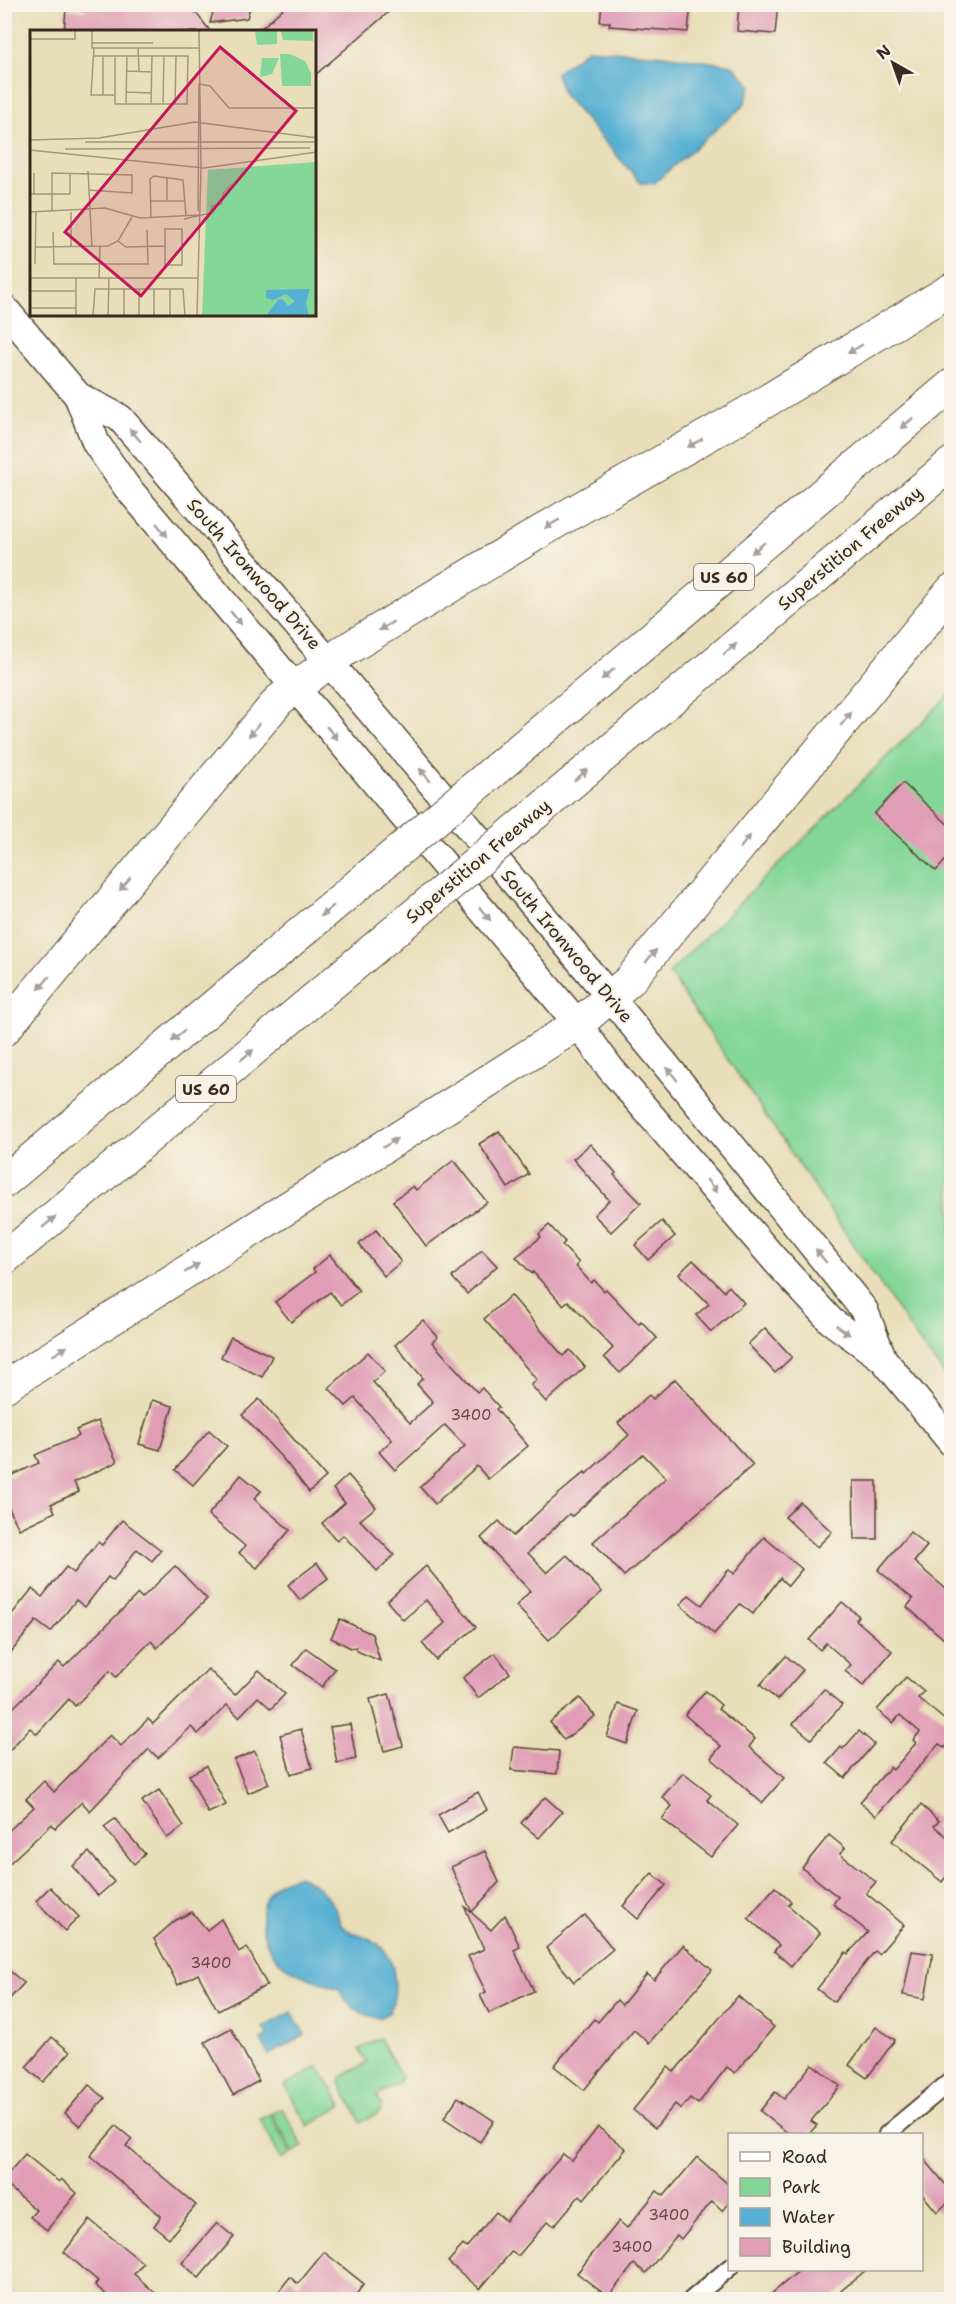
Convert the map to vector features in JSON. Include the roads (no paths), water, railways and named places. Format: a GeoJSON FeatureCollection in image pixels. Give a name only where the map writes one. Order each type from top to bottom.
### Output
{"type":"FeatureCollection","features":[{"type":"Feature","properties":{"kind":"highway"},"geometry":{"type":"LineString","coordinates":[[4,1030],[279,700],[294,688],[330,662],[563,518],[746,414],[951,289]]}},
{"type":"Feature","properties":{"kind":"highway","name":"US 60"},"geometry":{"type":"LineString","coordinates":[[4,1182],[951,385]]}},
{"type":"Feature","properties":{"kind":"highway","name":"Superstition Freeway"},"geometry":{"type":"LineString","coordinates":[[4,1259],[951,463]]}},
{"type":"Feature","properties":{"kind":"highway"},"geometry":{"type":"LineString","coordinates":[[4,1387],[578,1024],[629,981],[951,590]]}},
{"type":"Feature","properties":{"kind":"main road","name":"South Ironwood Drive"},"geometry":{"type":"LineString","coordinates":[[4,309],[78,396],[96,443],[126,486],[578,1024],[610,1068],[775,1260],[831,1321],[883,1359],[951,1443]]}},
{"type":"Feature","properties":{"kind":"main road","name":"South Ironwood Drive"},"geometry":{"type":"LineString","coordinates":[[78,396],[120,418],[330,662],[610,997],[864,1310],[883,1359]]}},
{"type":"Feature","properties":{"kind":"street"},"geometry":{"type":"LineString","coordinates":[[888,2133],[951,2080]]}},
{"type":"Feature","properties":{"kind":"street"},"geometry":{"type":"LineString","coordinates":[[691,2300],[728,2268]]}},
{"type":"Feature","properties":{"kind":"water"},"geometry":{"type":"Polygon","coordinates":[[[588,49],[663,55],[732,65],[751,85],[744,105],[654,183],[641,183],[563,94],[556,73],[588,49]]]}},
{"type":"Feature","properties":{"kind":"water"},"geometry":{"type":"Polygon","coordinates":[[[297,1876],[316,1886],[330,1900],[344,1928],[370,1939],[386,1953],[391,1961],[395,1982],[390,2012],[379,2018],[360,2012],[346,2000],[339,1989],[289,1969],[270,1950],[262,1919],[266,1899],[279,1883],[297,1876]]]}},
{"type":"Feature","properties":{"kind":"water"},"geometry":{"type":"Polygon","coordinates":[[[292,2012],[305,2035],[269,2055],[261,2040],[268,2036],[263,2028],[292,2012]]]}}]}
